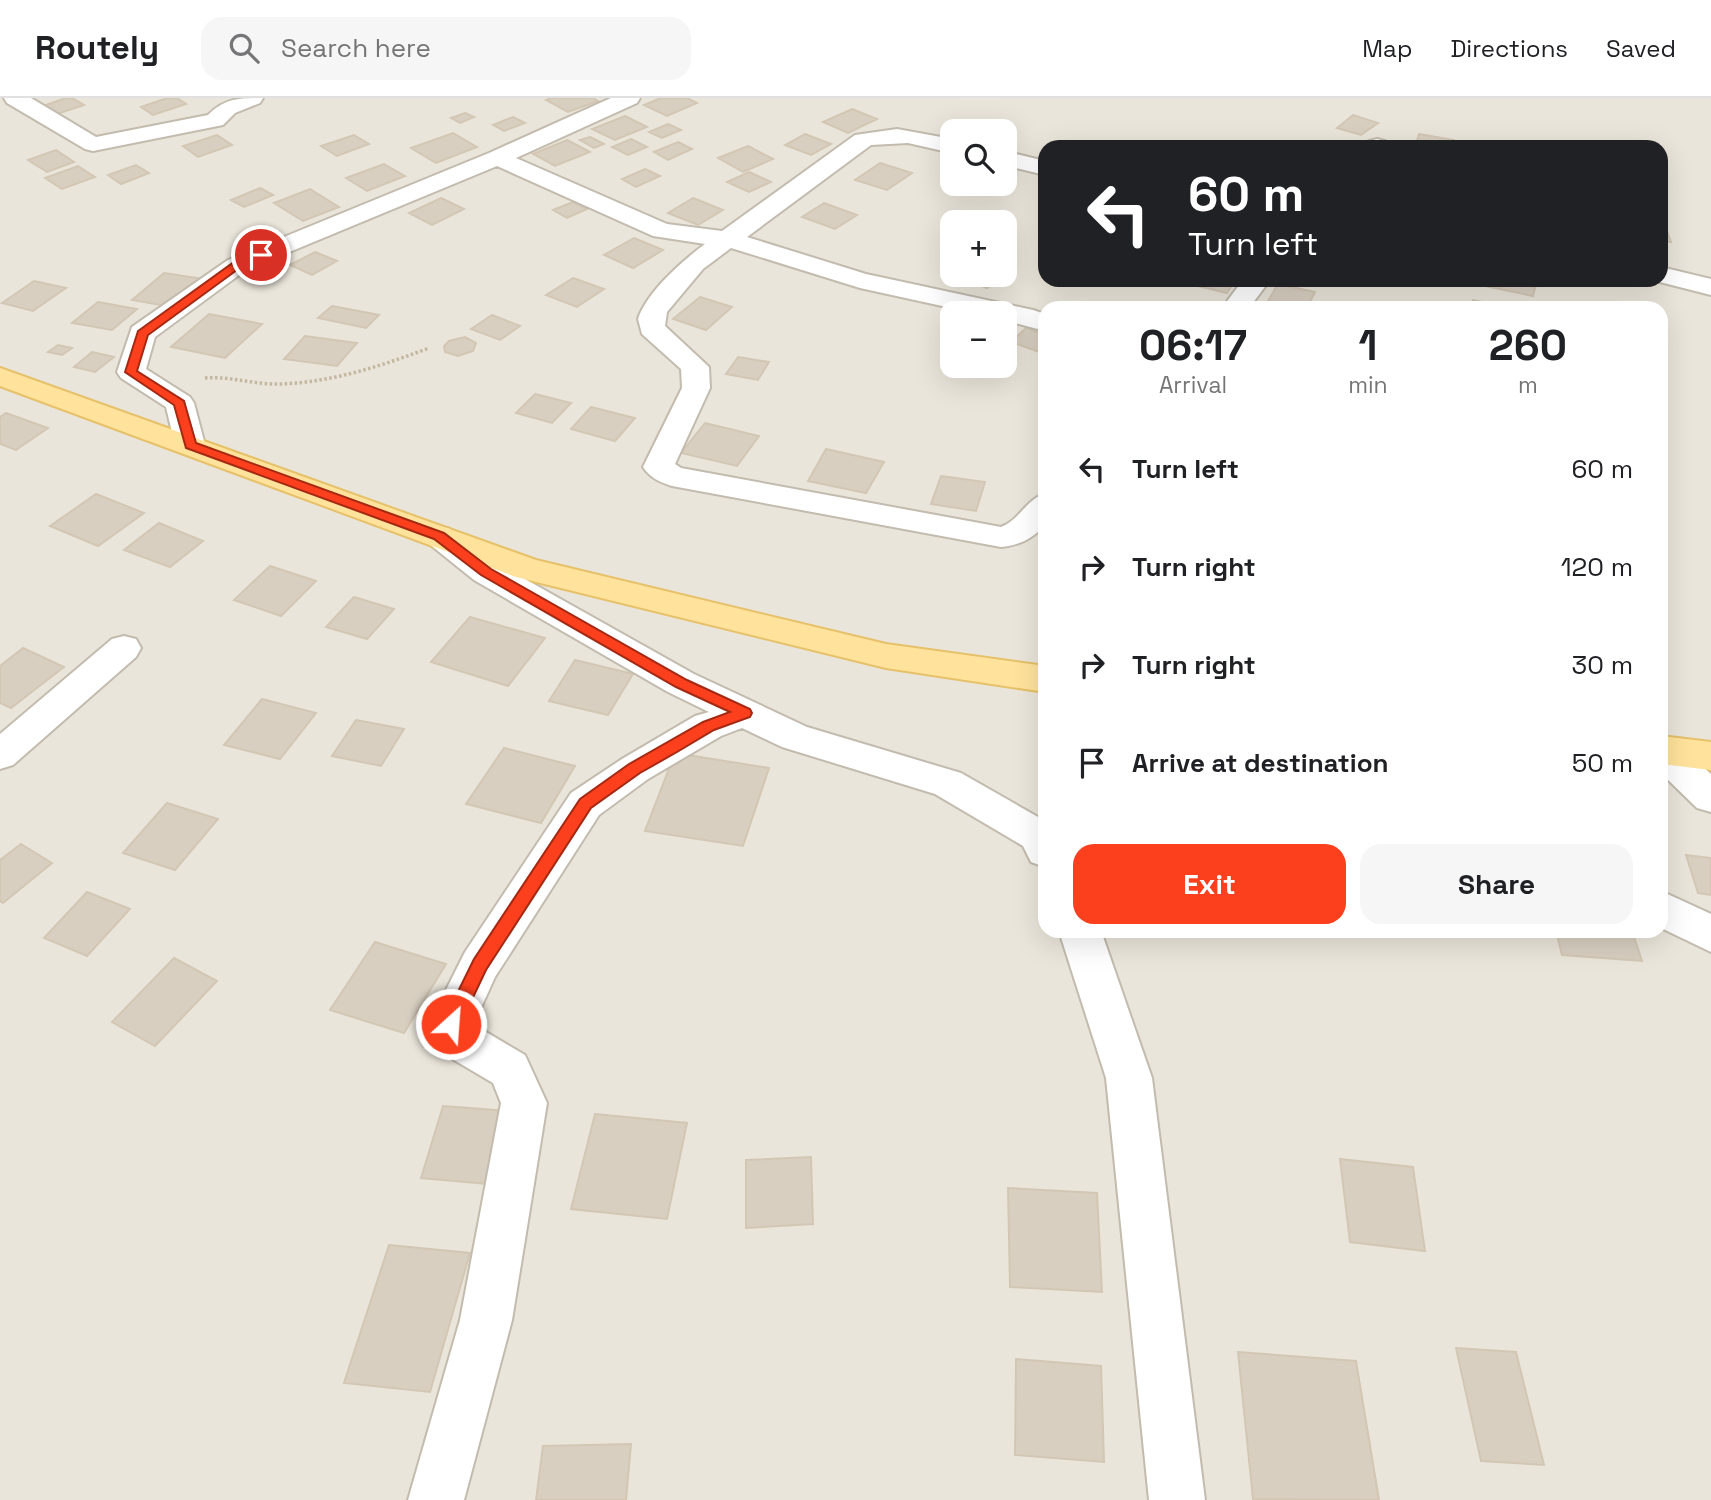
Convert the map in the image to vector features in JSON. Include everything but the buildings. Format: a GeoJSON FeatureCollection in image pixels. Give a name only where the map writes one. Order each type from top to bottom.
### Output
{"type":"FeatureCollection","features":[{"type":"Feature","properties":{"kind":"main road"},"geometry":{"type":"LineString","coordinates":[[0,376],[528,569],[886,656],[1038,678]]}},
{"type":"Feature","properties":{"kind":"main road"},"geometry":{"type":"LineString","coordinates":[[1668,751],[1711,755]]}},
{"type":"Feature","properties":{"kind":"street"},"geometry":{"type":"LineString","coordinates":[[15,98],[93,144],[215,120],[228,108],[252,98]]}},
{"type":"Feature","properties":{"kind":"street"},"geometry":{"type":"LineString","coordinates":[[190,446],[180,403],[131,372],[142,333],[237,265],[497,158],[629,98]]}},
{"type":"Feature","properties":{"kind":"street"},"geometry":{"type":"LineString","coordinates":[[940,143],[910,136],[883,134],[863,140],[694,264],[653,310],[652,328],[695,367],[698,376],[696,388],[658,467],[663,473],[1001,537],[1010,537],[1020,532],[1038,512]]}},
{"type":"Feature","properties":{"kind":"street"},"geometry":{"type":"LineString","coordinates":[[497,158],[662,232],[730,240],[860,280],[1038,321]]}},
{"type":"Feature","properties":{"kind":"street"},"geometry":{"type":"LineString","coordinates":[[1017,161],[1038,167]]}},
{"type":"Feature","properties":{"kind":"street"},"geometry":{"type":"LineString","coordinates":[[1668,277],[1711,287]]}},
{"type":"Feature","properties":{"kind":"street"},"geometry":{"type":"LineString","coordinates":[[1240,301],[1252,287]]}},
{"type":"Feature","properties":{"kind":"street"},"geometry":{"type":"LineString","coordinates":[[439,536],[486,572],[681,683],[795,737],[948,783],[1038,836]]}},
{"type":"Feature","properties":{"kind":"street"},"geometry":{"type":"LineString","coordinates":[[0,755],[124,648]]}},
{"type":"Feature","properties":{"kind":"street"},"geometry":{"type":"LineString","coordinates":[[436,1500],[486,1320],[524,1103],[509,1069],[465,1043],[451,1024],[480,965],[585,804],[635,769],[698,732],[744,713]]}},
{"type":"Feature","properties":{"kind":"street"},"geometry":{"type":"LineString","coordinates":[[1668,757],[1711,797]]}},
{"type":"Feature","properties":{"kind":"street"},"geometry":{"type":"LineString","coordinates":[[1668,912],[1711,934]]}},
{"type":"Feature","properties":{"kind":"street"},"geometry":{"type":"LineString","coordinates":[[1082,938],[1129,1078],[1177,1500]]}},
{"type":"Feature","properties":{"kind":"path"},"geometry":{"type":"LineString","coordinates":[[166,394],[198,379],[212,377],[278,384],[340,379],[429,348]]}},
{"type":"Feature","properties":{"kind":"shaded area"},"geometry":{"type":"Polygon","coordinates":[[[0,98],[1711,98],[1711,1500],[0,1500],[0,98]]]}},
{"type":"Feature","properties":{"kind":"route"},"geometry":{"type":"LineString","coordinates":[[261,255],[237,265],[142,333],[131,372],[180,403],[190,446],[439,536],[486,572],[681,683],[744,713],[708,726],[671,747],[585,804],[480,965],[451,1024]]}}]}
